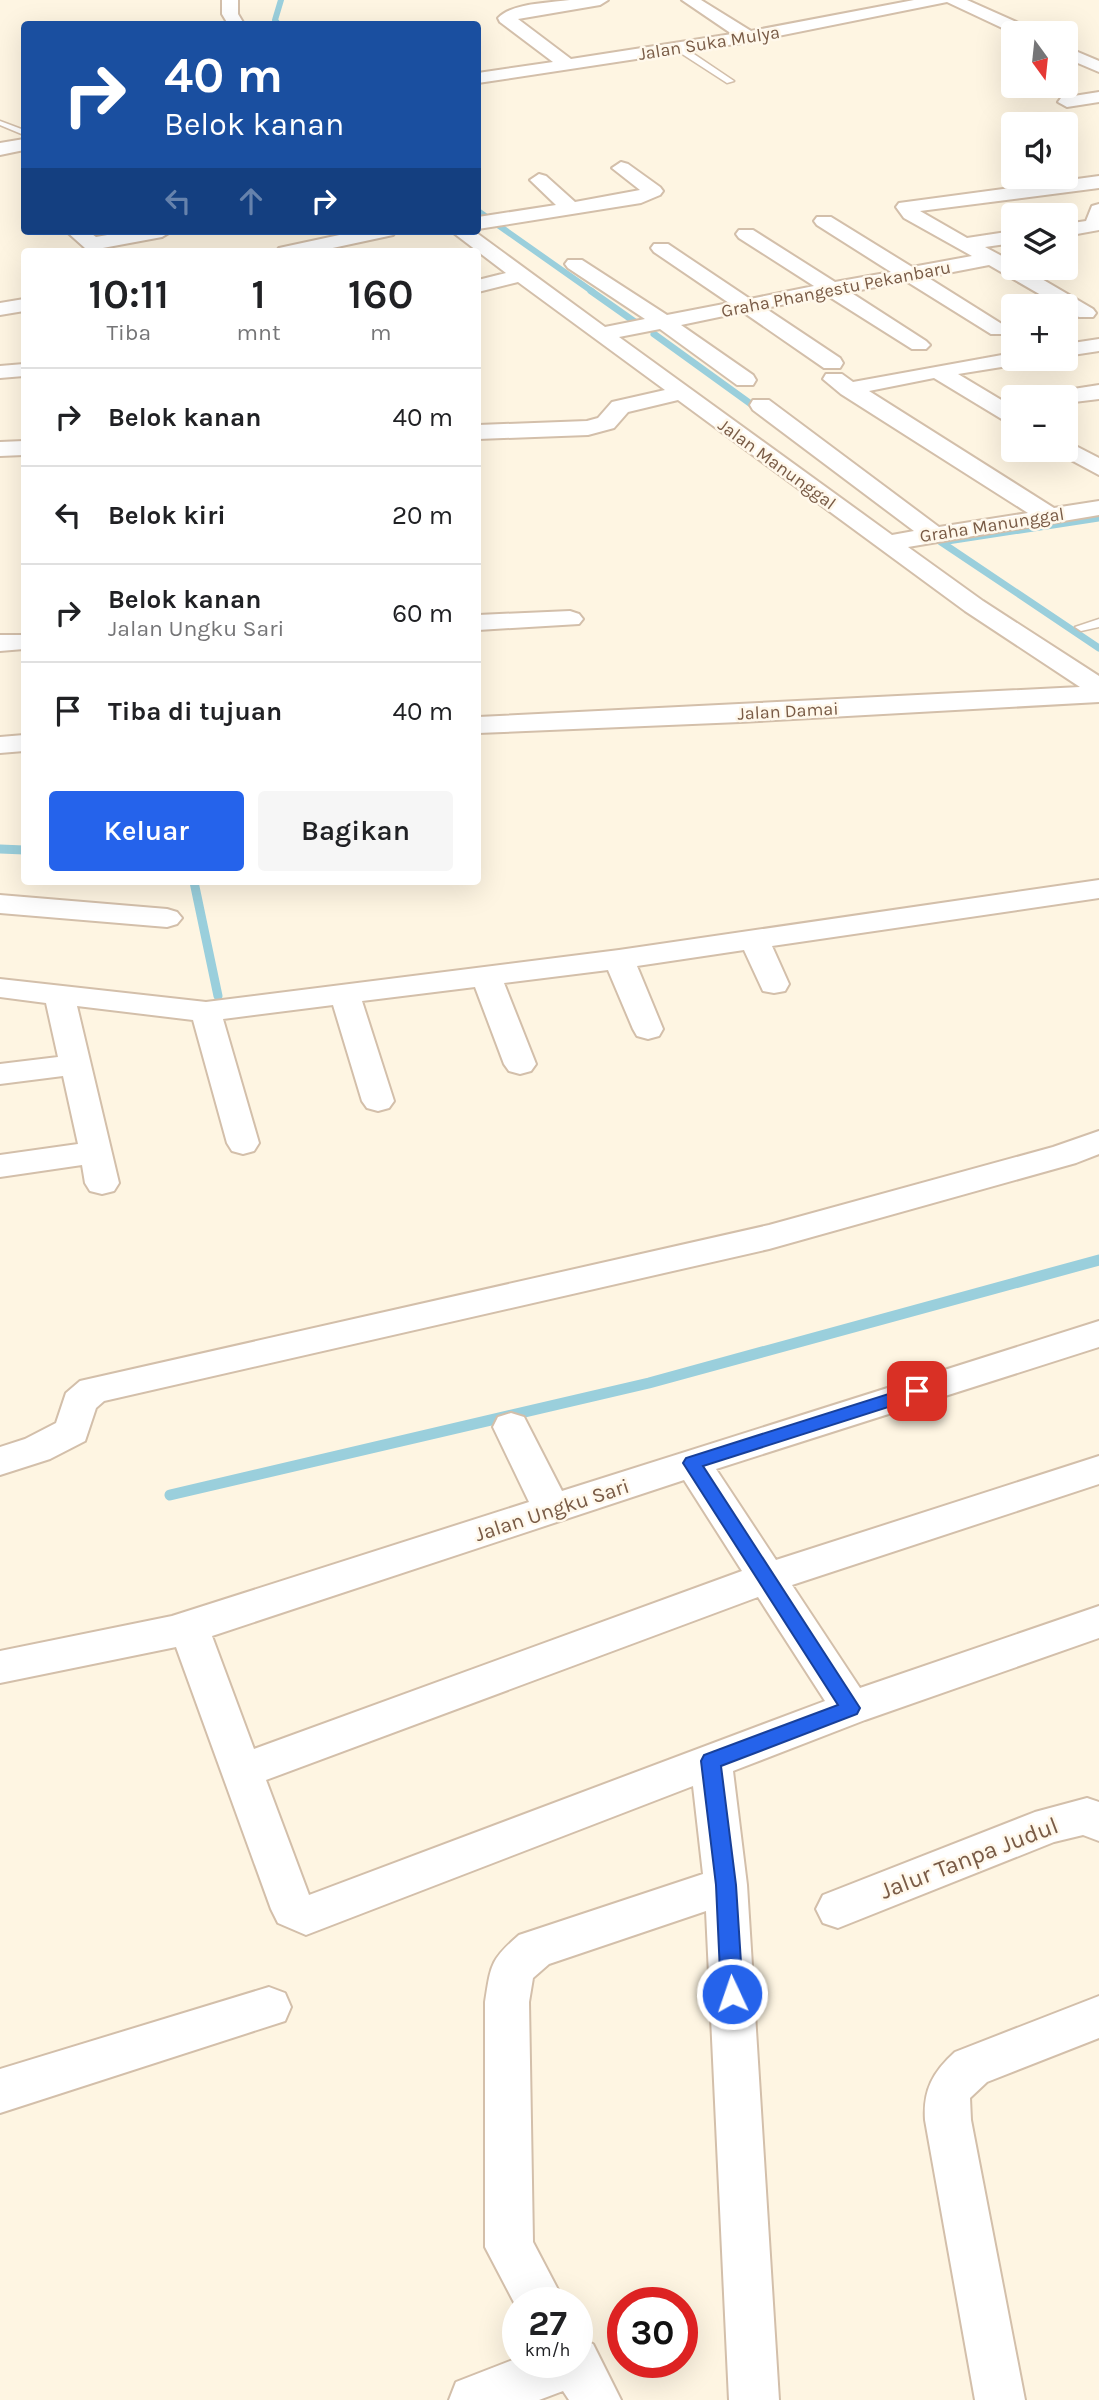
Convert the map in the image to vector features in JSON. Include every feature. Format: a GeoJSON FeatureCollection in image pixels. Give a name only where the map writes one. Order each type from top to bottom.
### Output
{"type":"FeatureCollection","features":[{"type":"Feature","properties":{"kind":"street"},"geometry":{"type":"LineString","coordinates":[[230,0],[230,14],[234,21]]}},
{"type":"Feature","properties":{"kind":"street"},"geometry":{"type":"LineString","coordinates":[[568,65],[506,18],[520,13],[600,0]]}},
{"type":"Feature","properties":{"kind":"street"},"geometry":{"type":"LineString","coordinates":[[690,0],[748,37]]}},
{"type":"Feature","properties":{"kind":"street","name":"Jalan Suka Mulya"},"geometry":{"type":"LineString","coordinates":[[481,78],[748,37],[940,0]]}},
{"type":"Feature","properties":{"kind":"street"},"geometry":{"type":"LineString","coordinates":[[954,0],[1001,22]]}},
{"type":"Feature","properties":{"kind":"street"},"geometry":{"type":"LineString","coordinates":[[1078,57],[1099,67]]}},
{"type":"Feature","properties":{"kind":"street"},"geometry":{"type":"LineString","coordinates":[[1067,102],[1099,97]]}},
{"type":"Feature","properties":{"kind":"street"},"geometry":{"type":"LineString","coordinates":[[0,149],[21,146]]}},
{"type":"Feature","properties":{"kind":"street"},"geometry":{"type":"LineString","coordinates":[[481,223],[641,197],[653,191],[621,168]]}},
{"type":"Feature","properties":{"kind":"street"},"geometry":{"type":"LineString","coordinates":[[539,180],[570,208]]}},
{"type":"Feature","properties":{"kind":"street"},"geometry":{"type":"LineString","coordinates":[[964,244],[911,214],[905,207],[1099,182]]}},
{"type":"Feature","properties":{"kind":"street"},"geometry":{"type":"LineString","coordinates":[[1078,225],[1095,218]]}},
{"type":"Feature","properties":{"kind":"street"},"geometry":{"type":"LineString","coordinates":[[824,221],[998,330]]}},
{"type":"Feature","properties":{"kind":"street"},"geometry":{"type":"LineString","coordinates":[[746,234],[919,345]]}},
{"type":"Feature","properties":{"kind":"street"},"geometry":{"type":"LineString","coordinates":[[81,235],[92,244],[140,235]]}},
{"type":"Feature","properties":{"kind":"street"},"geometry":{"type":"LineString","coordinates":[[305,248],[367,235]]}},
{"type":"Feature","properties":{"kind":"street","name":"Jalan Manunggal"},"geometry":{"type":"LineString","coordinates":[[466,235],[974,606],[1094,681]]}},
{"type":"Feature","properties":{"kind":"street","name":"Graha Phangestu Pekanbaru"},"geometry":{"type":"LineString","coordinates":[[964,244],[1001,239]]}},
{"type":"Feature","properties":{"kind":"street","name":"Graha Phangestu Pekanbaru"},"geometry":{"type":"LineString","coordinates":[[964,244],[992,258]]}},
{"type":"Feature","properties":{"kind":"street"},"geometry":{"type":"LineString","coordinates":[[661,248],[747,306],[838,377],[1050,516]]}},
{"type":"Feature","properties":{"kind":"street"},"geometry":{"type":"LineString","coordinates":[[992,258],[1086,313]]}},
{"type":"Feature","properties":{"kind":"street","name":"Graha Phangestu Pekanbaru"},"geometry":{"type":"LineString","coordinates":[[600,334],[992,258]]}},
{"type":"Feature","properties":{"kind":"street"},"geometry":{"type":"LineString","coordinates":[[575,264],[745,380]]}},
{"type":"Feature","properties":{"kind":"street"},"geometry":{"type":"LineString","coordinates":[[481,285],[520,276]]}},
{"type":"Feature","properties":{"kind":"street"},"geometry":{"type":"LineString","coordinates":[[0,309],[21,306]]}},
{"type":"Feature","properties":{"kind":"street"},"geometry":{"type":"LineString","coordinates":[[1078,348],[1099,345]]}},
{"type":"Feature","properties":{"kind":"street"},"geometry":{"type":"LineString","coordinates":[[838,377],[937,371],[1001,361]]}},
{"type":"Feature","properties":{"kind":"street"},"geometry":{"type":"LineString","coordinates":[[0,372],[21,370]]}},
{"type":"Feature","properties":{"kind":"street"},"geometry":{"type":"LineString","coordinates":[[937,371],[1001,405]]}},
{"type":"Feature","properties":{"kind":"street"},"geometry":{"type":"LineString","coordinates":[[1078,395],[1099,392]]}},
{"type":"Feature","properties":{"kind":"street"},"geometry":{"type":"LineString","coordinates":[[481,432],[588,428],[606,423],[620,407],[681,393]]}},
{"type":"Feature","properties":{"kind":"street"},"geometry":{"type":"LineString","coordinates":[[761,405],[932,534]]}},
{"type":"Feature","properties":{"kind":"street"},"geometry":{"type":"LineString","coordinates":[[0,449],[21,448]]}},
{"type":"Feature","properties":{"kind":"street"},"geometry":{"type":"LineString","coordinates":[[1078,449],[1099,448]]}},
{"type":"Feature","properties":{"kind":"street"},"geometry":{"type":"LineString","coordinates":[[1078,455],[1099,468]]}},
{"type":"Feature","properties":{"kind":"street","name":"Graha Manunggal"},"geometry":{"type":"LineString","coordinates":[[889,543],[1099,508]]}},
{"type":"Feature","properties":{"kind":"street"},"geometry":{"type":"LineString","coordinates":[[481,623],[570,620]]}},
{"type":"Feature","properties":{"kind":"street"},"geometry":{"type":"LineString","coordinates":[[0,643],[21,642]]}},
{"type":"Feature","properties":{"kind":"street","name":"Jalan Damai"},"geometry":{"type":"LineString","coordinates":[[481,724],[1094,681]]}},
{"type":"Feature","properties":{"kind":"street"},"geometry":{"type":"LineString","coordinates":[[0,745],[21,743]]}},
{"type":"Feature","properties":{"kind":"street"},"geometry":{"type":"LineString","coordinates":[[0,988],[206,1012],[619,959],[1099,889]]}},
{"type":"Feature","properties":{"kind":"street"},"geometry":{"type":"LineString","coordinates":[[0,904],[167,918]]}},
{"type":"Feature","properties":{"kind":"street"},"geometry":{"type":"LineString","coordinates":[[754,939],[774,984]]}},
{"type":"Feature","properties":{"kind":"street"},"geometry":{"type":"LineString","coordinates":[[619,959],[648,1029]]}},
{"type":"Feature","properties":{"kind":"street"},"geometry":{"type":"LineString","coordinates":[[486,975],[520,1065]]}},
{"type":"Feature","properties":{"kind":"street"},"geometry":{"type":"LineString","coordinates":[[0,1166],[99,1167],[59,994]]}},
{"type":"Feature","properties":{"kind":"street"},"geometry":{"type":"LineString","coordinates":[[345,995],[378,1101]]}},
{"type":"Feature","properties":{"kind":"street"},"geometry":{"type":"LineString","coordinates":[[206,1012],[243,1143]]}},
{"type":"Feature","properties":{"kind":"street"},"geometry":{"type":"LineString","coordinates":[[0,1074],[74,1065]]}},
{"type":"Feature","properties":{"kind":"street"},"geometry":{"type":"LineString","coordinates":[[0,1461],[51,1444],[72,1431],[79,1402],[93,1390],[769,1237],[1064,1155],[1099,1142]]}},
{"type":"Feature","properties":{"kind":"street","name":"Jalan Ungku Sari"},"geometry":{"type":"LineString","coordinates":[[0,1667],[188,1628],[692,1463],[1099,1334]]}},
{"type":"Feature","properties":{"kind":"street"},"geometry":{"type":"LineString","coordinates":[[510,1427],[552,1510]]}},
{"type":"Feature","properties":{"kind":"street"},"geometry":{"type":"LineString","coordinates":[[692,1463],[850,1708]]}},
{"type":"Feature","properties":{"kind":"street"},"geometry":{"type":"LineString","coordinates":[[243,1771],[767,1578],[1099,1470]]}},
{"type":"Feature","properties":{"kind":"street"},"geometry":{"type":"LineString","coordinates":[[188,1628],[293,1909],[306,1916],[850,1708],[1099,1622]]}},
{"type":"Feature","properties":{"kind":"street"},"geometry":{"type":"LineString","coordinates":[[711,1761],[726,1885],[754,2400]]}},
{"type":"Feature","properties":{"kind":"street","name":"Jalur Tanpa Judul"},"geometry":{"type":"LineString","coordinates":[[838,1909],[1050,1825],[1087,1816],[1099,1823]]}},
{"type":"Feature","properties":{"kind":"street"},"geometry":{"type":"LineString","coordinates":[[532,2287],[509,2246],[507,2002],[512,1969],[534,1949],[726,1885]]}},
{"type":"Feature","properties":{"kind":"street"},"geometry":{"type":"LineString","coordinates":[[0,2091],[269,2007]]}},
{"type":"Feature","properties":{"kind":"street"},"geometry":{"type":"LineString","coordinates":[[1000,2400],[948,2120],[946,2095],[971,2067],[1099,2017]]}},
{"type":"Feature","properties":{"kind":"street"},"geometry":{"type":"LineString","coordinates":[[474,2400],[532,2378]]}},
{"type":"Feature","properties":{"kind":"street"},"geometry":{"type":"LineString","coordinates":[[583,2378],[596,2400]]}},
{"type":"Feature","properties":{"kind":"lane"},"geometry":{"type":"LineString","coordinates":[[679,48],[730,81]]}},
{"type":"Feature","properties":{"kind":"lane"},"geometry":{"type":"LineString","coordinates":[[2,123],[21,132]]}},
{"type":"Feature","properties":{"kind":"lane"},"geometry":{"type":"LineString","coordinates":[[1081,628],[1099,623]]}},
{"type":"Feature","properties":{"kind":"waterway"},"geometry":{"type":"LineString","coordinates":[[276,21],[281,0]]}},
{"type":"Feature","properties":{"kind":"waterway"},"geometry":{"type":"LineString","coordinates":[[481,213],[593,292]]}},
{"type":"Feature","properties":{"kind":"waterway"},"geometry":{"type":"LineString","coordinates":[[591,291],[635,322]]}},
{"type":"Feature","properties":{"kind":"waterway"},"geometry":{"type":"LineString","coordinates":[[654,334],[762,412]]}},
{"type":"Feature","properties":{"kind":"waterway"},"geometry":{"type":"LineString","coordinates":[[1099,518],[941,542],[1099,648]]}},
{"type":"Feature","properties":{"kind":"waterway"},"geometry":{"type":"LineString","coordinates":[[0,849],[21,850]]}},
{"type":"Feature","properties":{"kind":"waterway"},"geometry":{"type":"LineString","coordinates":[[195,885],[218,996]]}},
{"type":"Feature","properties":{"kind":"waterway"},"geometry":{"type":"LineString","coordinates":[[170,1495],[649,1383],[1099,1260]]}},
{"type":"Feature","properties":{"kind":"route"},"geometry":{"type":"LineString","coordinates":[[732,1994],[726,1885],[711,1761],[850,1708],[692,1463],[917,1391]]}}]}
